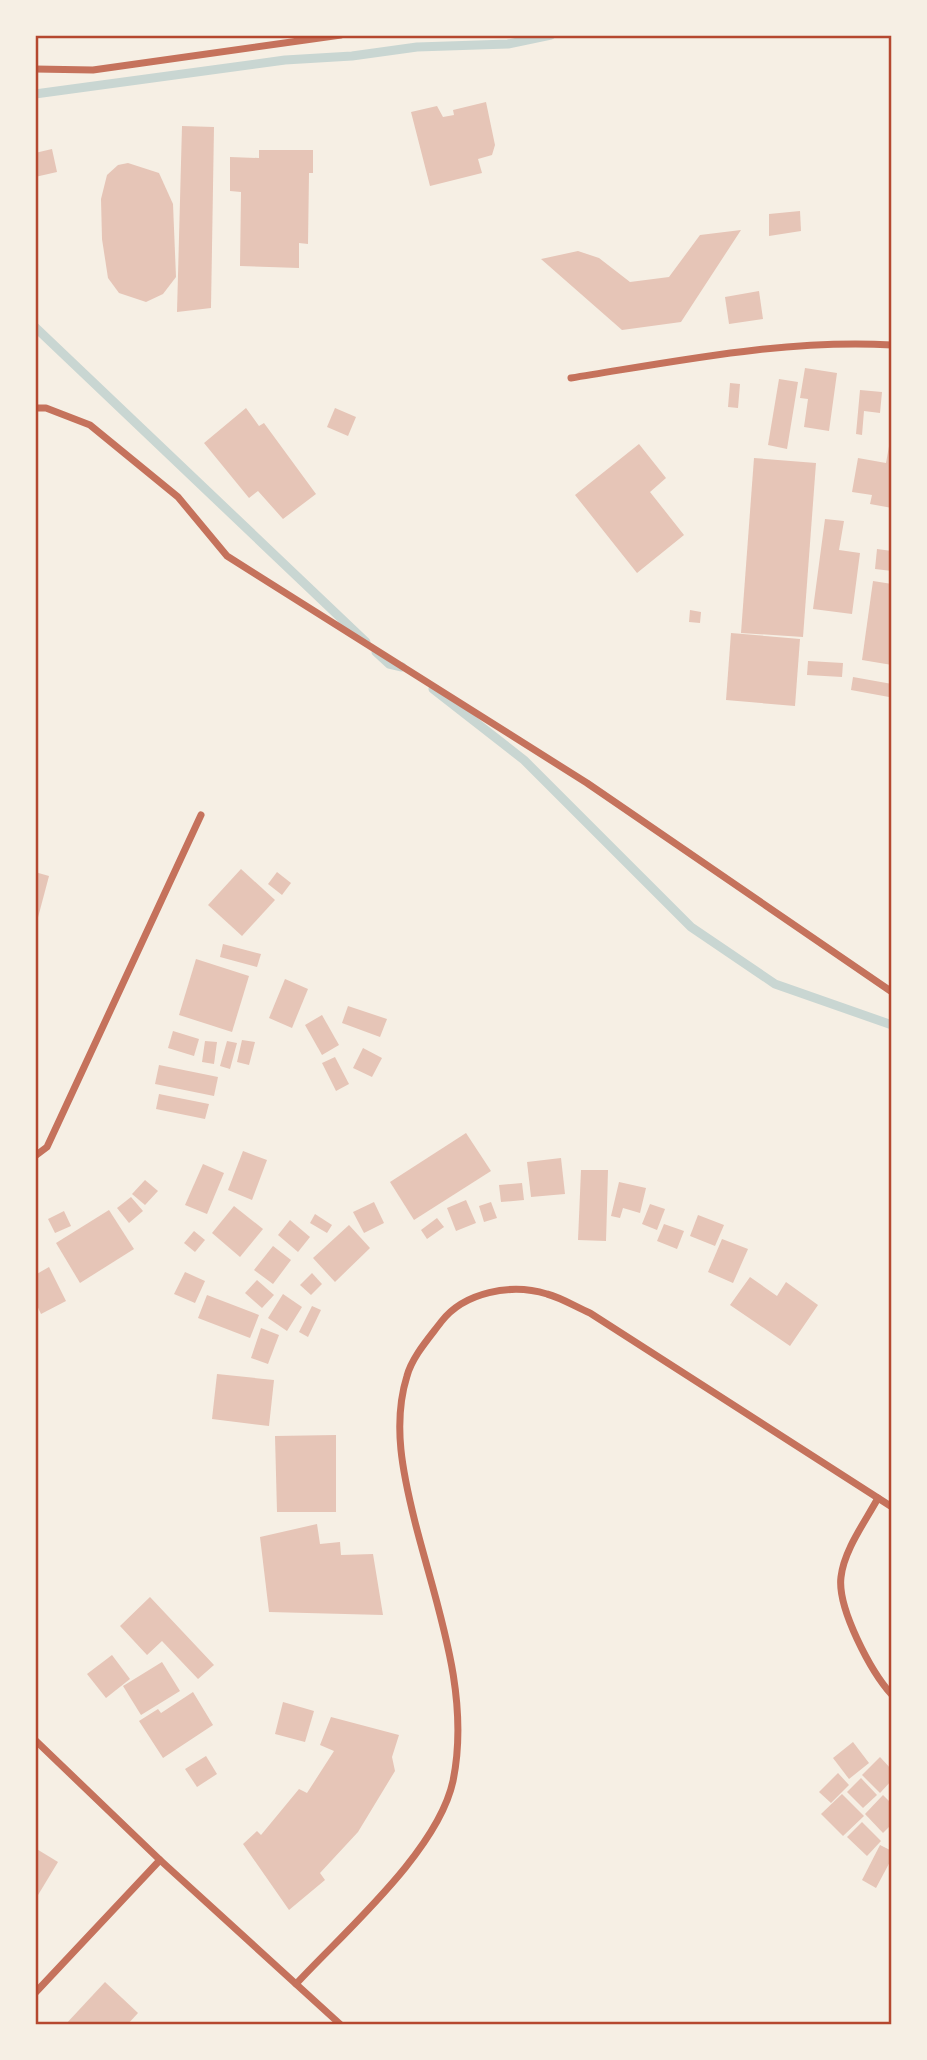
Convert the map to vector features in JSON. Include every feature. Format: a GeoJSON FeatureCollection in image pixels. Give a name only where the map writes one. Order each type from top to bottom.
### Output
{"type":"FeatureCollection","features":[{"type":"Feature","properties":{"kind":"street"},"geometry":{"type":"LineString","coordinates":[[35,69],[93,71],[341,35]]}},
{"type":"Feature","properties":{"kind":"street"},"geometry":{"type":"LineString","coordinates":[[571,378],[755,349],[839,342],[892,345]]}},
{"type":"Feature","properties":{"kind":"street"},"geometry":{"type":"LineString","coordinates":[[35,408],[46,408],[90,425],[178,497],[227,556],[587,783],[892,992]]}},
{"type":"Feature","properties":{"kind":"street"},"geometry":{"type":"LineString","coordinates":[[35,1156],[47,1147],[201,815]]}},
{"type":"Feature","properties":{"kind":"street"},"geometry":{"type":"LineString","coordinates":[[296,1983],[409,1863],[438,1824],[453,1782],[459,1732],[456,1683],[401,1465],[400,1415],[407,1374],[450,1311],[485,1293],[519,1289],[547,1294],[590,1313],[892,1507]]}},
{"type":"Feature","properties":{"kind":"street"},"geometry":{"type":"LineString","coordinates":[[878,1498],[848,1554],[840,1578],[849,1621],[892,1695]]}},
{"type":"Feature","properties":{"kind":"street"},"geometry":{"type":"LineString","coordinates":[[35,1740],[160,1860],[341,2025]]}},
{"type":"Feature","properties":{"kind":"street"},"geometry":{"type":"LineString","coordinates":[[35,1993],[160,1860]]}},
{"type":"Feature","properties":{"kind":"building"},"geometry":{"type":"Polygon","coordinates":[[[486,102],[495,145],[492,155],[478,159],[482,173],[430,186],[411,112],[437,106],[443,117],[454,115],[453,110],[486,102]]]}},
{"type":"Feature","properties":{"kind":"building"},"geometry":{"type":"Polygon","coordinates":[[[182,126],[214,127],[211,308],[177,312],[182,126]]]}},
{"type":"Feature","properties":{"kind":"building"},"geometry":{"type":"Polygon","coordinates":[[[52,149],[57,172],[35,177],[35,153],[52,149]]]}},
{"type":"Feature","properties":{"kind":"building"},"geometry":{"type":"Polygon","coordinates":[[[259,150],[313,150],[313,173],[309,173],[308,244],[299,243],[299,268],[240,266],[241,192],[230,191],[230,157],[259,158],[259,150]]]}},
{"type":"Feature","properties":{"kind":"building"},"geometry":{"type":"Polygon","coordinates":[[[128,163],[159,173],[173,204],[176,277],[163,294],[146,302],[119,293],[108,278],[102,239],[101,199],[107,175],[118,165],[128,163]]]}},
{"type":"Feature","properties":{"kind":"building"},"geometry":{"type":"Polygon","coordinates":[[[800,211],[801,231],[769,236],[769,214],[800,211]]]}},
{"type":"Feature","properties":{"kind":"building"},"geometry":{"type":"Polygon","coordinates":[[[741,230],[681,322],[622,330],[541,259],[578,251],[599,258],[630,282],[669,277],[700,235],[741,230]]]}},
{"type":"Feature","properties":{"kind":"building"},"geometry":{"type":"Polygon","coordinates":[[[759,291],[763,319],[729,324],[725,297],[759,291]]]}},
{"type":"Feature","properties":{"kind":"building"},"geometry":{"type":"Polygon","coordinates":[[[805,368],[837,373],[829,431],[804,427],[808,399],[800,398],[805,368]]]}},
{"type":"Feature","properties":{"kind":"building"},"geometry":{"type":"Polygon","coordinates":[[[779,379],[798,382],[787,449],[768,445],[779,379]]]}},
{"type":"Feature","properties":{"kind":"building"},"geometry":{"type":"Polygon","coordinates":[[[730,383],[740,384],[738,408],[728,407],[730,383]]]}},
{"type":"Feature","properties":{"kind":"building"},"geometry":{"type":"Polygon","coordinates":[[[860,390],[882,392],[880,413],[864,411],[862,435],[856,434],[860,390]]]}},
{"type":"Feature","properties":{"kind":"building"},"geometry":{"type":"Polygon","coordinates":[[[246,408],[259,426],[264,423],[316,494],[283,519],[258,491],[249,498],[204,443],[246,408]]]}},
{"type":"Feature","properties":{"kind":"building"},"geometry":{"type":"Polygon","coordinates":[[[335,408],[356,417],[348,436],[327,427],[335,408]]]}},
{"type":"Feature","properties":{"kind":"building"},"geometry":{"type":"Polygon","coordinates":[[[891,435],[892,508],[870,504],[872,495],[852,492],[858,458],[886,463],[891,435]]]}},
{"type":"Feature","properties":{"kind":"building"},"geometry":{"type":"Polygon","coordinates":[[[639,444],[666,478],[650,492],[684,535],[637,573],[575,495],[639,444]]]}},
{"type":"Feature","properties":{"kind":"building"},"geometry":{"type":"Polygon","coordinates":[[[754,458],[816,463],[803,637],[741,633],[754,458]]]}},
{"type":"Feature","properties":{"kind":"building"},"geometry":{"type":"Polygon","coordinates":[[[825,519],[844,521],[839,550],[860,553],[852,614],[813,609],[825,519]]]}},
{"type":"Feature","properties":{"kind":"building"},"geometry":{"type":"Polygon","coordinates":[[[877,549],[892,551],[892,571],[875,569],[877,549]]]}},
{"type":"Feature","properties":{"kind":"building"},"geometry":{"type":"Polygon","coordinates":[[[873,581],[892,584],[892,665],[862,660],[873,581]]]}},
{"type":"Feature","properties":{"kind":"building"},"geometry":{"type":"Polygon","coordinates":[[[690,610],[701,612],[700,623],[689,622],[690,610]]]}},
{"type":"Feature","properties":{"kind":"building"},"geometry":{"type":"Polygon","coordinates":[[[731,633],[800,639],[795,706],[726,700],[731,633]]]}},
{"type":"Feature","properties":{"kind":"building"},"geometry":{"type":"Polygon","coordinates":[[[808,661],[843,663],[842,677],[807,675],[808,661]]]}},
{"type":"Feature","properties":{"kind":"building"},"geometry":{"type":"Polygon","coordinates":[[[853,677],[892,684],[889,697],[851,690],[853,677]]]}},
{"type":"Feature","properties":{"kind":"building"},"geometry":{"type":"Polygon","coordinates":[[[241,869],[275,900],[242,936],[208,905],[241,869]]]}},
{"type":"Feature","properties":{"kind":"building"},"geometry":{"type":"Polygon","coordinates":[[[35,872],[49,876],[36,925],[35,925],[35,872]]]}},
{"type":"Feature","properties":{"kind":"building"},"geometry":{"type":"Polygon","coordinates":[[[277,872],[291,883],[282,895],[268,884],[277,872]]]}},
{"type":"Feature","properties":{"kind":"building"},"geometry":{"type":"Polygon","coordinates":[[[223,944],[261,954],[257,967],[220,957],[223,944]]]}},
{"type":"Feature","properties":{"kind":"building"},"geometry":{"type":"Polygon","coordinates":[[[196,959],[249,976],[232,1032],[179,1015],[196,959]]]}},
{"type":"Feature","properties":{"kind":"building"},"geometry":{"type":"Polygon","coordinates":[[[285,979],[308,989],[292,1028],[269,1018],[285,979]]]}},
{"type":"Feature","properties":{"kind":"building"},"geometry":{"type":"Polygon","coordinates":[[[348,1006],[387,1019],[380,1037],[342,1023],[348,1006]]]}},
{"type":"Feature","properties":{"kind":"building"},"geometry":{"type":"Polygon","coordinates":[[[322,1015],[339,1045],[322,1055],[305,1025],[322,1015]]]}},
{"type":"Feature","properties":{"kind":"building"},"geometry":{"type":"Polygon","coordinates":[[[173,1031],[199,1039],[194,1056],[168,1048],[173,1031]]]}},
{"type":"Feature","properties":{"kind":"building"},"geometry":{"type":"Polygon","coordinates":[[[242,1040],[255,1042],[249,1065],[237,1062],[242,1040]]]}},
{"type":"Feature","properties":{"kind":"building"},"geometry":{"type":"Polygon","coordinates":[[[205,1041],[217,1042],[214,1064],[202,1062],[205,1041]]]}},
{"type":"Feature","properties":{"kind":"building"},"geometry":{"type":"Polygon","coordinates":[[[227,1041],[237,1043],[230,1069],[220,1066],[227,1041]]]}},
{"type":"Feature","properties":{"kind":"building"},"geometry":{"type":"Polygon","coordinates":[[[363,1048],[382,1058],[372,1077],[353,1068],[363,1048]]]}},
{"type":"Feature","properties":{"kind":"building"},"geometry":{"type":"Polygon","coordinates":[[[335,1057],[349,1084],[336,1091],[322,1063],[335,1057]]]}},
{"type":"Feature","properties":{"kind":"building"},"geometry":{"type":"Polygon","coordinates":[[[159,1065],[218,1077],[214,1096],[155,1084],[159,1065]]]}},
{"type":"Feature","properties":{"kind":"building"},"geometry":{"type":"Polygon","coordinates":[[[159,1094],[209,1104],[205,1119],[156,1109],[159,1094]]]}},
{"type":"Feature","properties":{"kind":"building"},"geometry":{"type":"Polygon","coordinates":[[[466,1133],[491,1171],[414,1220],[390,1182],[466,1133]]]}},
{"type":"Feature","properties":{"kind":"building"},"geometry":{"type":"Polygon","coordinates":[[[243,1151],[267,1160],[252,1200],[228,1190],[243,1151]]]}},
{"type":"Feature","properties":{"kind":"building"},"geometry":{"type":"Polygon","coordinates":[[[561,1158],[565,1194],[531,1197],[527,1162],[561,1158]]]}},
{"type":"Feature","properties":{"kind":"building"},"geometry":{"type":"Polygon","coordinates":[[[203,1164],[224,1173],[207,1214],[185,1205],[203,1164]]]}},
{"type":"Feature","properties":{"kind":"building"},"geometry":{"type":"Polygon","coordinates":[[[581,1170],[608,1170],[606,1241],[578,1240],[581,1170]]]}},
{"type":"Feature","properties":{"kind":"building"},"geometry":{"type":"Polygon","coordinates":[[[145,1180],[158,1191],[145,1205],[132,1194],[145,1180]]]}},
{"type":"Feature","properties":{"kind":"building"},"geometry":{"type":"Polygon","coordinates":[[[619,1182],[646,1188],[640,1213],[623,1208],[620,1218],[611,1216],[619,1182]]]}},
{"type":"Feature","properties":{"kind":"building"},"geometry":{"type":"Polygon","coordinates":[[[522,1183],[524,1200],[501,1202],[499,1185],[522,1183]]]}},
{"type":"Feature","properties":{"kind":"building"},"geometry":{"type":"Polygon","coordinates":[[[131,1197],[143,1211],[129,1223],[117,1208],[131,1197]]]}},
{"type":"Feature","properties":{"kind":"building"},"geometry":{"type":"Polygon","coordinates":[[[466,1200],[476,1223],[456,1231],[447,1208],[466,1200]]]}},
{"type":"Feature","properties":{"kind":"building"},"geometry":{"type":"Polygon","coordinates":[[[374,1202],[384,1223],[364,1233],[353,1212],[374,1202]]]}},
{"type":"Feature","properties":{"kind":"building"},"geometry":{"type":"Polygon","coordinates":[[[491,1202],[497,1218],[484,1222],[479,1206],[491,1202]]]}},
{"type":"Feature","properties":{"kind":"building"},"geometry":{"type":"Polygon","coordinates":[[[650,1204],[665,1209],[657,1230],[642,1224],[650,1204]]]}},
{"type":"Feature","properties":{"kind":"building"},"geometry":{"type":"Polygon","coordinates":[[[234,1206],[263,1229],[240,1257],[212,1233],[234,1206]]]}},
{"type":"Feature","properties":{"kind":"building"},"geometry":{"type":"Polygon","coordinates":[[[109,1210],[134,1249],[80,1283],[56,1243],[109,1210]]]}},
{"type":"Feature","properties":{"kind":"building"},"geometry":{"type":"Polygon","coordinates":[[[64,1211],[71,1226],[55,1233],[48,1219],[64,1211]]]}},
{"type":"Feature","properties":{"kind":"building"},"geometry":{"type":"Polygon","coordinates":[[[315,1214],[332,1225],[327,1233],[310,1223],[315,1214]]]}},
{"type":"Feature","properties":{"kind":"building"},"geometry":{"type":"Polygon","coordinates":[[[698,1215],[724,1225],[715,1246],[690,1236],[698,1215]]]}},
{"type":"Feature","properties":{"kind":"building"},"geometry":{"type":"Polygon","coordinates":[[[437,1218],[444,1227],[427,1239],[421,1230],[437,1218]]]}},
{"type":"Feature","properties":{"kind":"building"},"geometry":{"type":"Polygon","coordinates":[[[290,1220],[310,1237],[298,1252],[278,1235],[290,1220]]]}},
{"type":"Feature","properties":{"kind":"building"},"geometry":{"type":"Polygon","coordinates":[[[664,1224],[684,1231],[677,1249],[657,1241],[664,1224]]]}},
{"type":"Feature","properties":{"kind":"building"},"geometry":{"type":"Polygon","coordinates":[[[349,1225],[370,1248],[335,1282],[313,1258],[349,1225]]]}},
{"type":"Feature","properties":{"kind":"building"},"geometry":{"type":"Polygon","coordinates":[[[194,1231],[205,1240],[195,1252],[184,1243],[194,1231]]]}},
{"type":"Feature","properties":{"kind":"building"},"geometry":{"type":"Polygon","coordinates":[[[722,1239],[748,1249],[733,1283],[708,1272],[722,1239]]]}},
{"type":"Feature","properties":{"kind":"building"},"geometry":{"type":"Polygon","coordinates":[[[273,1246],[291,1260],[273,1284],[254,1270],[273,1246]]]}},
{"type":"Feature","properties":{"kind":"building"},"geometry":{"type":"Polygon","coordinates":[[[49,1267],[66,1301],[41,1314],[35,1301],[35,1275],[49,1267]]]}},
{"type":"Feature","properties":{"kind":"building"},"geometry":{"type":"Polygon","coordinates":[[[185,1272],[205,1281],[195,1303],[174,1294],[185,1272]]]}},
{"type":"Feature","properties":{"kind":"building"},"geometry":{"type":"Polygon","coordinates":[[[312,1273],[322,1284],[311,1295],[300,1285],[312,1273]]]}},
{"type":"Feature","properties":{"kind":"building"},"geometry":{"type":"Polygon","coordinates":[[[750,1277],[777,1296],[786,1282],[818,1305],[790,1346],[730,1305],[750,1277]]]}},
{"type":"Feature","properties":{"kind":"building"},"geometry":{"type":"Polygon","coordinates":[[[257,1280],[274,1295],[262,1308],[245,1293],[257,1280]]]}},
{"type":"Feature","properties":{"kind":"building"},"geometry":{"type":"Polygon","coordinates":[[[283,1294],[302,1307],[287,1331],[268,1318],[283,1294]]]}},
{"type":"Feature","properties":{"kind":"building"},"geometry":{"type":"Polygon","coordinates":[[[207,1295],[259,1315],[250,1338],[198,1318],[207,1295]]]}},
{"type":"Feature","properties":{"kind":"building"},"geometry":{"type":"Polygon","coordinates":[[[312,1306],[321,1310],[308,1337],[299,1332],[312,1306]]]}},
{"type":"Feature","properties":{"kind":"building"},"geometry":{"type":"Polygon","coordinates":[[[261,1328],[279,1335],[268,1364],[251,1358],[261,1328]]]}},
{"type":"Feature","properties":{"kind":"building"},"geometry":{"type":"Polygon","coordinates":[[[217,1374],[274,1380],[269,1426],[212,1419],[217,1374]]]}},
{"type":"Feature","properties":{"kind":"building"},"geometry":{"type":"Polygon","coordinates":[[[336,1435],[336,1512],[277,1512],[275,1436],[336,1435]]]}},
{"type":"Feature","properties":{"kind":"building"},"geometry":{"type":"Polygon","coordinates":[[[317,1524],[320,1544],[340,1542],[341,1555],[373,1554],[383,1615],[269,1612],[260,1537],[317,1524]]]}},
{"type":"Feature","properties":{"kind":"building"},"geometry":{"type":"Polygon","coordinates":[[[150,1597],[214,1665],[198,1679],[162,1641],[147,1655],[120,1626],[150,1597]]]}},
{"type":"Feature","properties":{"kind":"building"},"geometry":{"type":"Polygon","coordinates":[[[112,1655],[130,1679],[106,1698],[87,1674],[112,1655]]]}},
{"type":"Feature","properties":{"kind":"building"},"geometry":{"type":"Polygon","coordinates":[[[162,1662],[180,1691],[141,1715],[123,1686],[162,1662]]]}},
{"type":"Feature","properties":{"kind":"building"},"geometry":{"type":"Polygon","coordinates":[[[193,1692],[213,1725],[163,1758],[139,1721],[158,1709],[161,1713],[193,1692]]]}},
{"type":"Feature","properties":{"kind":"building"},"geometry":{"type":"Polygon","coordinates":[[[283,1702],[314,1711],[305,1742],[275,1734],[283,1702]]]}},
{"type":"Feature","properties":{"kind":"building"},"geometry":{"type":"Polygon","coordinates":[[[331,1717],[399,1735],[392,1757],[395,1771],[358,1832],[320,1873],[325,1880],[289,1910],[243,1844],[257,1831],[261,1835],[299,1789],[307,1793],[334,1751],[320,1745],[331,1717]]]}},
{"type":"Feature","properties":{"kind":"building"},"geometry":{"type":"Polygon","coordinates":[[[853,1742],[869,1763],[849,1779],[833,1758],[853,1742]]]}},
{"type":"Feature","properties":{"kind":"building"},"geometry":{"type":"Polygon","coordinates":[[[206,1756],[217,1774],[197,1787],[185,1769],[206,1756]]]}},
{"type":"Feature","properties":{"kind":"building"},"geometry":{"type":"Polygon","coordinates":[[[880,1757],[892,1770],[892,1780],[880,1793],[862,1775],[880,1757]]]}},
{"type":"Feature","properties":{"kind":"building"},"geometry":{"type":"Polygon","coordinates":[[[838,1773],[849,1785],[831,1803],[819,1792],[838,1773]]]}},
{"type":"Feature","properties":{"kind":"building"},"geometry":{"type":"Polygon","coordinates":[[[861,1778],[877,1795],[863,1808],[847,1792],[861,1778]]]}},
{"type":"Feature","properties":{"kind":"building"},"geometry":{"type":"Polygon","coordinates":[[[842,1794],[864,1816],[843,1836],[821,1814],[842,1794]]]}},
{"type":"Feature","properties":{"kind":"building"},"geometry":{"type":"Polygon","coordinates":[[[883,1795],[892,1804],[892,1824],[883,1833],[865,1814],[883,1795]]]}},
{"type":"Feature","properties":{"kind":"building"},"geometry":{"type":"Polygon","coordinates":[[[862,1822],[881,1841],[867,1856],[847,1837],[862,1822]]]}},
{"type":"Feature","properties":{"kind":"building"},"geometry":{"type":"Polygon","coordinates":[[[880,1845],[892,1851],[892,1858],[876,1888],[862,1880],[880,1845]]]}},
{"type":"Feature","properties":{"kind":"building"},"geometry":{"type":"Polygon","coordinates":[[[35,1848],[58,1862],[35,1900],[35,1848]]]}},
{"type":"Feature","properties":{"kind":"building"},"geometry":{"type":"Polygon","coordinates":[[[105,1982],[138,2013],[127,2025],[65,2025],[105,1982]]]}},
{"type":"Feature","properties":{"kind":"waterway"},"geometry":{"type":"LineString","coordinates":[[35,94],[285,60],[352,56],[417,47],[508,44],[551,35]]}},
{"type":"Feature","properties":{"kind":"waterway"},"geometry":{"type":"LineString","coordinates":[[35,327],[366,642]]}},
{"type":"Feature","properties":{"kind":"waterway"},"geometry":{"type":"LineString","coordinates":[[376,652],[389,664],[402,667]]}},
{"type":"Feature","properties":{"kind":"waterway"},"geometry":{"type":"LineString","coordinates":[[433,689],[524,760],[691,927],[775,984],[892,1025]]}}]}
